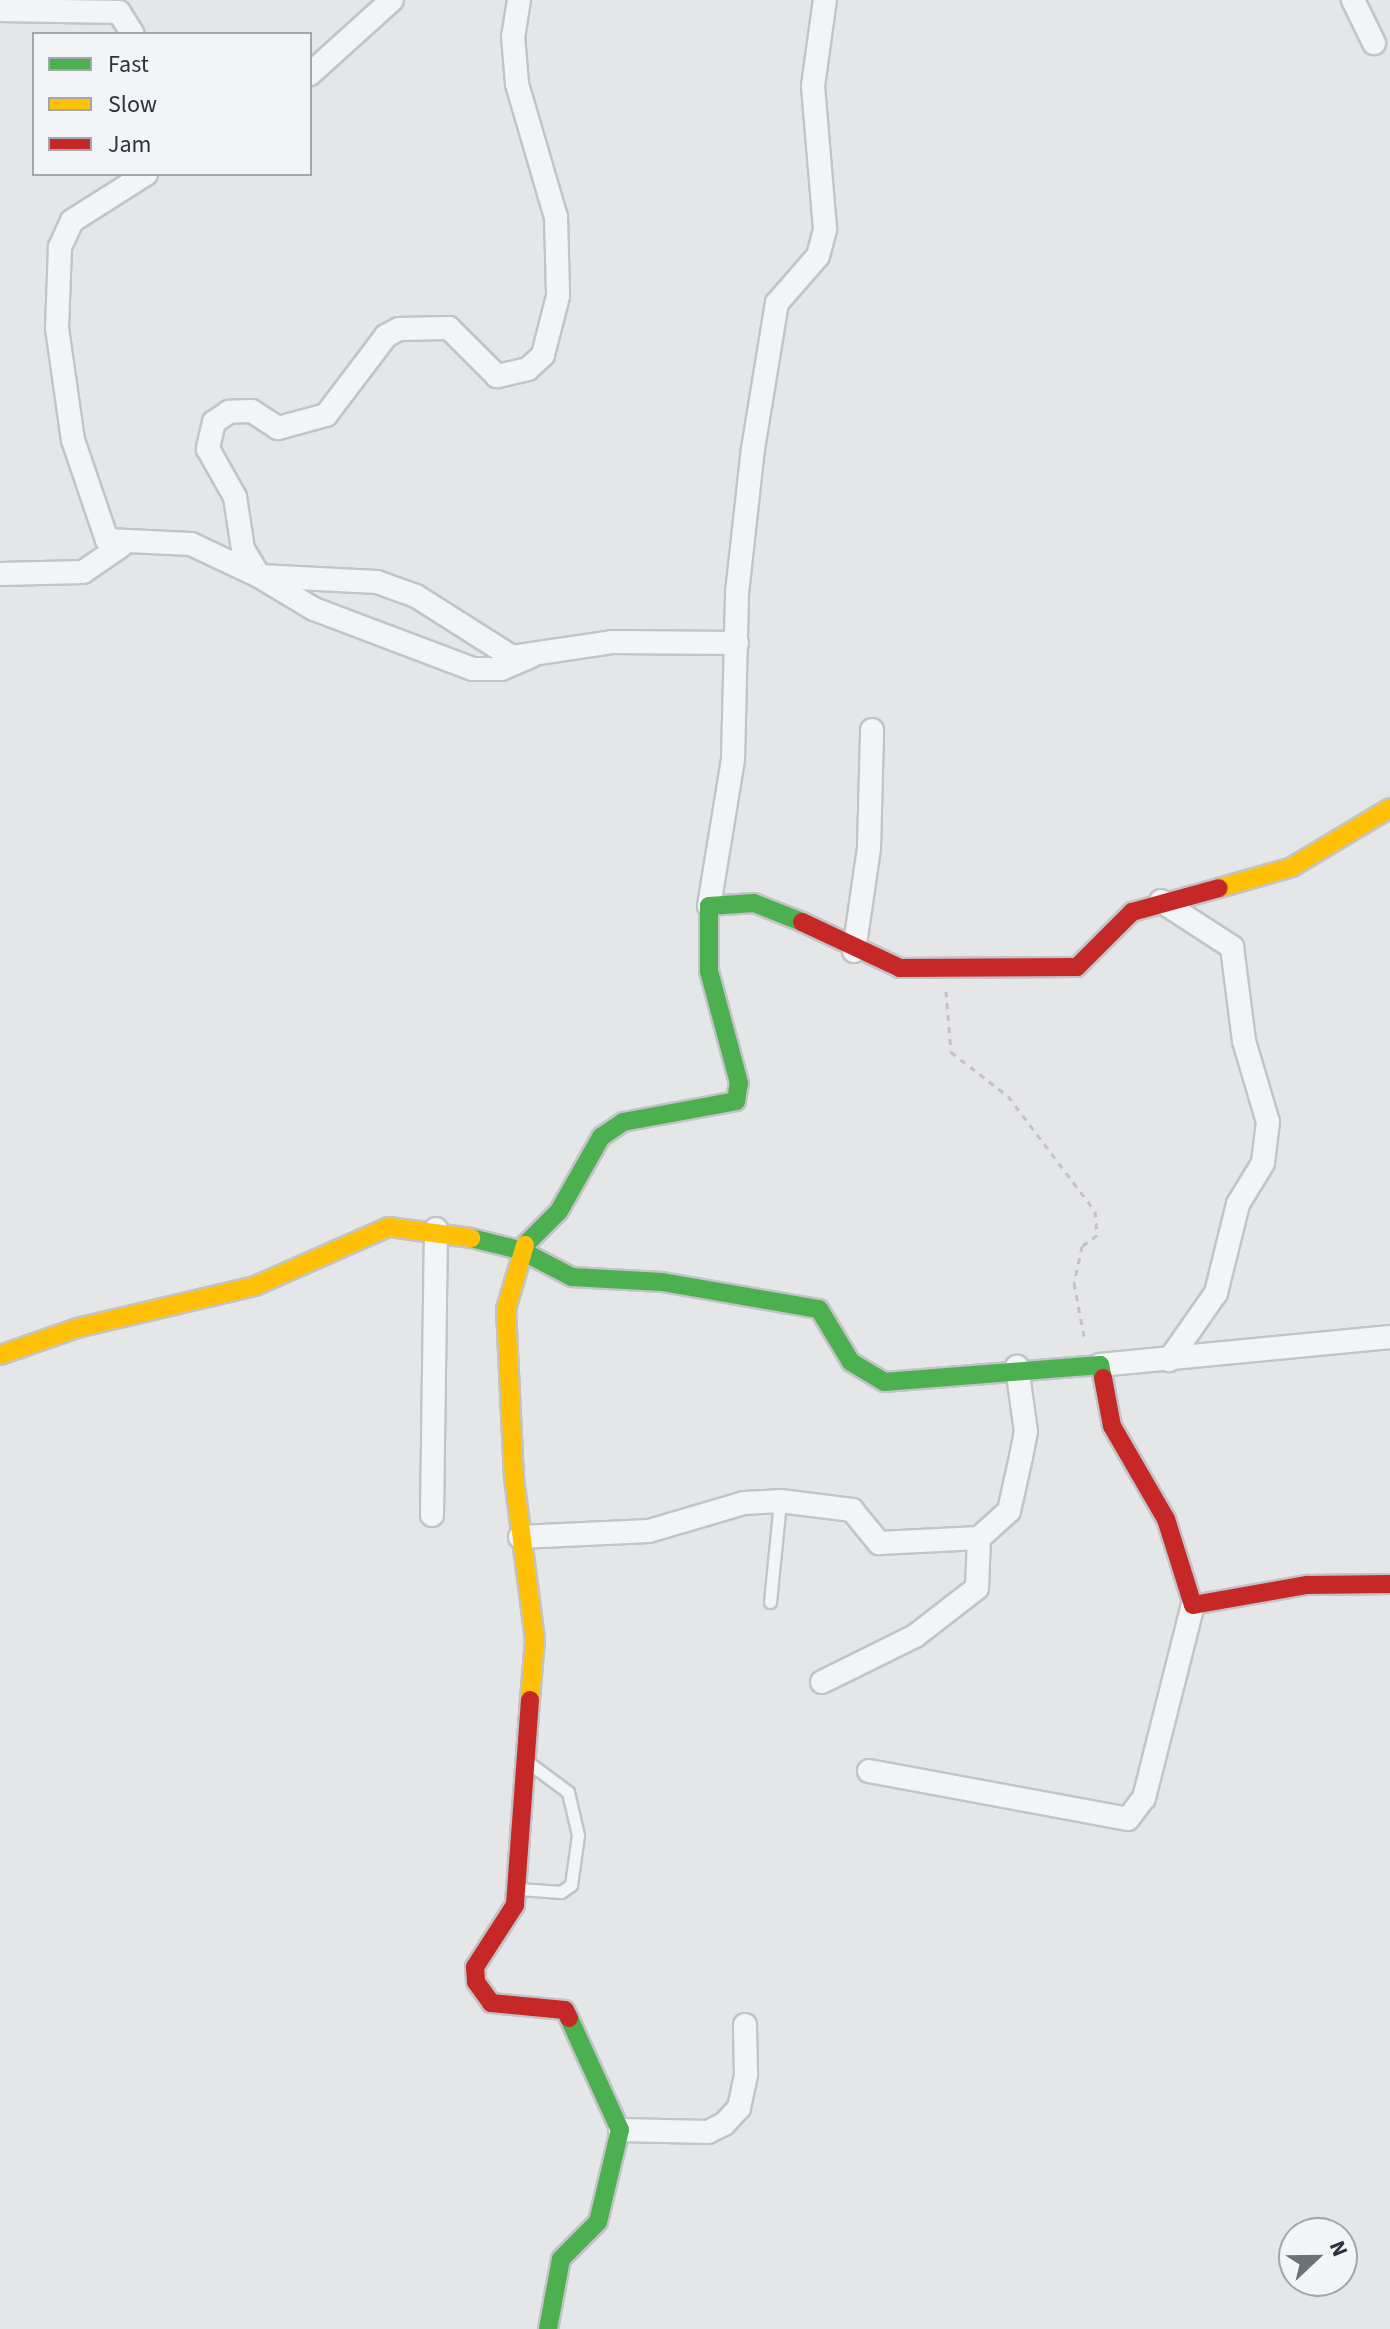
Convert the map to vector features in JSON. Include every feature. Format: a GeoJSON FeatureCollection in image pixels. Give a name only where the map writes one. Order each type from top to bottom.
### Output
{"type":"FeatureCollection","features":[{"type":"Feature","properties":{"kind":"street"},"geometry":{"type":"LineString","coordinates":[[312,72],[392,0]]}},
{"type":"Feature","properties":{"kind":"street"},"geometry":{"type":"LineString","coordinates":[[259,576],[243,549],[235,497],[208,449],[214,422],[242,410],[290,428],[326,415],[386,336],[399,329],[449,328],[497,376],[528,369],[543,355],[558,296],[557,231],[517,84],[513,36],[519,0]]}},
{"type":"Feature","properties":{"kind":"street"},"geometry":{"type":"LineString","coordinates":[[548,2329],[561,2259],[598,2222],[620,2130],[565,2010],[510,2008],[479,1993],[475,1967],[512,1914],[518,1889],[535,1639],[520,1537],[506,1309],[520,1250],[559,1211],[612,1130],[736,1101],[739,1083],[709,971],[709,906],[733,759],[737,643],[753,449],[777,303],[818,256],[825,229],[813,86],[825,0]]}},
{"type":"Feature","properties":{"kind":"street"},"geometry":{"type":"LineString","coordinates":[[1353,0],[1374,43]]}},
{"type":"Feature","properties":{"kind":"street"},"geometry":{"type":"LineString","coordinates":[[0,10],[119,12],[132,32]]}},
{"type":"Feature","properties":{"kind":"street"},"geometry":{"type":"LineString","coordinates":[[121,546],[101,532],[73,440],[57,328],[60,247],[72,221],[143,176]]}},
{"type":"Feature","properties":{"kind":"street"},"geometry":{"type":"LineString","coordinates":[[0,574],[83,572],[121,546],[191,544],[259,576],[314,609],[473,669],[501,669],[532,656],[612,642],[737,643]]}},
{"type":"Feature","properties":{"kind":"street"},"geometry":{"type":"LineString","coordinates":[[259,576],[377,582],[441,610],[496,653],[532,656]]}},
{"type":"Feature","properties":{"kind":"street"},"geometry":{"type":"LineString","coordinates":[[854,951],[869,848],[872,730]]}},
{"type":"Feature","properties":{"kind":"street"},"geometry":{"type":"LineString","coordinates":[[709,906],[754,903],[786,910],[854,951],[900,968],[946,972],[1077,967],[1132,912],[1161,901],[1292,867],[1390,808]]}},
{"type":"Feature","properties":{"kind":"street"},"geometry":{"type":"LineString","coordinates":[[1161,901],[1232,947],[1244,1041],[1268,1132],[1263,1163],[1238,1204],[1216,1293],[1169,1360]]}},
{"type":"Feature","properties":{"kind":"street"},"geometry":{"type":"LineString","coordinates":[[0,1355],[77,1328],[255,1286],[389,1227],[436,1229],[520,1250],[572,1277],[662,1282],[819,1309],[851,1362],[884,1382],[1017,1367],[1169,1360],[1390,1337]]}},
{"type":"Feature","properties":{"kind":"street"},"geometry":{"type":"LineString","coordinates":[[432,1515],[436,1229]]}},
{"type":"Feature","properties":{"kind":"street"},"geometry":{"type":"LineString","coordinates":[[869,1771],[1128,1819],[1144,1798],[1193,1605],[1166,1519],[1112,1426],[1100,1365]]}},
{"type":"Feature","properties":{"kind":"street"},"geometry":{"type":"LineString","coordinates":[[520,1537],[649,1531],[744,1503],[780,1501],[852,1510],[879,1543],[979,1538],[1009,1511],[1021,1457],[1017,1367]]}},
{"type":"Feature","properties":{"kind":"street"},"geometry":{"type":"LineString","coordinates":[[822,1682],[915,1636],[977,1588],[979,1538]]}},
{"type":"Feature","properties":{"kind":"street"},"geometry":{"type":"LineString","coordinates":[[1193,1605],[1307,1585],[1390,1584]]}},
{"type":"Feature","properties":{"kind":"street"},"geometry":{"type":"LineString","coordinates":[[620,2130],[708,2132],[724,2124],[739,2108],[746,2074],[745,2025]]}},
{"type":"Feature","properties":{"kind":"lane"},"geometry":{"type":"LineString","coordinates":[[770,1602],[780,1501]]}},
{"type":"Feature","properties":{"kind":"lane"},"geometry":{"type":"LineString","coordinates":[[518,1889],[561,1892],[571,1885],[578,1835],[568,1792],[525,1761]]}},
{"type":"Feature","properties":{"kind":"path"},"geometry":{"type":"LineString","coordinates":[[946,972],[951,1052],[1008,1096],[1095,1211],[1097,1235],[1082,1246],[1074,1283],[1076,1322],[1100,1365]]}},
{"type":"Feature","properties":{"kind":"traffic: fast"},"geometry":{"type":"LineString","coordinates":[[525,1245],[559,1211],[601,1137],[623,1122],[736,1101],[739,1083],[709,971],[709,906],[754,903],[802,922]]}},
{"type":"Feature","properties":{"kind":"traffic: fast"},"geometry":{"type":"LineString","coordinates":[[471,1238],[520,1250],[572,1277],[662,1282],[819,1309],[851,1362],[884,1382],[1100,1365],[1103,1378]]}},
{"type":"Feature","properties":{"kind":"traffic: fast"},"geometry":{"type":"LineString","coordinates":[[548,2329],[561,2259],[598,2222],[620,2130],[569,2018]]}},
{"type":"Feature","properties":{"kind":"traffic: slow"},"geometry":{"type":"LineString","coordinates":[[1219,888],[1292,867],[1390,808]]}},
{"type":"Feature","properties":{"kind":"traffic: slow"},"geometry":{"type":"LineString","coordinates":[[0,1355],[77,1328],[255,1286],[389,1227],[471,1238]]}},
{"type":"Feature","properties":{"kind":"traffic: slow"},"geometry":{"type":"LineString","coordinates":[[525,1245],[506,1309],[514,1478],[535,1639],[530,1700]]}},
{"type":"Feature","properties":{"kind":"traffic: jam"},"geometry":{"type":"LineString","coordinates":[[802,922],[900,968],[1077,967],[1132,912],[1219,888]]}},
{"type":"Feature","properties":{"kind":"traffic: jam"},"geometry":{"type":"LineString","coordinates":[[1103,1378],[1112,1426],[1166,1519],[1193,1605],[1307,1585],[1390,1584]]}},
{"type":"Feature","properties":{"kind":"traffic: jam"},"geometry":{"type":"LineString","coordinates":[[530,1700],[515,1905],[475,1967],[476,1982],[491,2003],[565,2010],[569,2018]]}}]}
